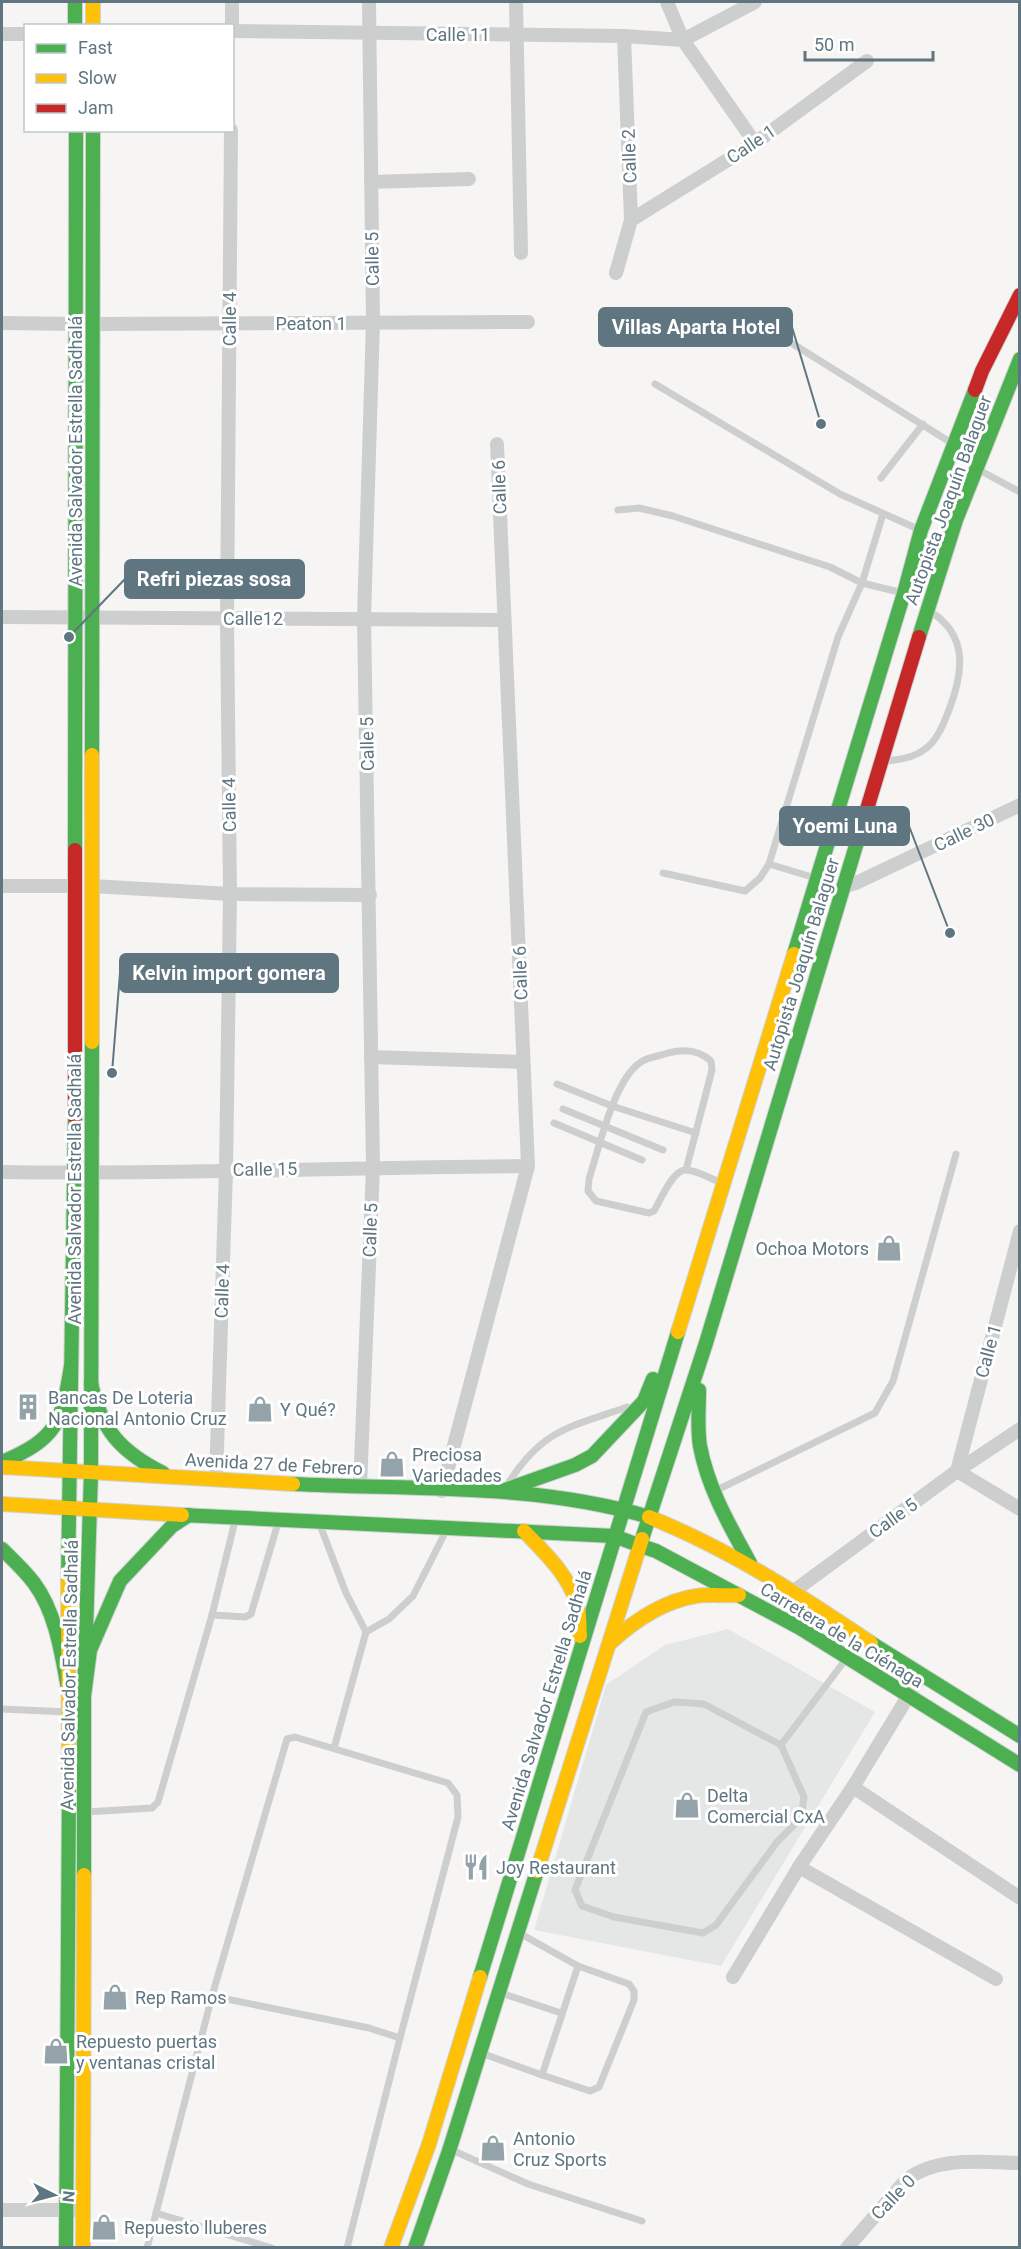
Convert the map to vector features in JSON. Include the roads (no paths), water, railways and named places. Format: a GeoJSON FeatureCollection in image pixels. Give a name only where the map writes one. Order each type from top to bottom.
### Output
{"type":"FeatureCollection","features":[{"type":"Feature","properties":{"kind":"main road"},"geometry":{"type":"LineString","coordinates":[[75,2],[75,24]]}},
{"type":"Feature","properties":{"kind":"main road"},"geometry":{"type":"LineString","coordinates":[[93,2],[93,24]]}},
{"type":"Feature","properties":{"kind":"main road","name":"Avenida Salvador Estrella Sadhalá"},"geometry":{"type":"LineString","coordinates":[[66,2247],[68,1508],[75,1174],[76,132]]}},
{"type":"Feature","properties":{"kind":"main road","name":"Avenida Salvador Estrella Sadhalá"},"geometry":{"type":"LineString","coordinates":[[83,2247],[84,1696],[91,1472],[93,132]]}},
{"type":"Feature","properties":{"kind":"main road","name":"Autopista Joaquín Balaguer"},"geometry":{"type":"LineString","coordinates":[[699,1265],[904,593],[921,530],[982,371],[1020,294]]}},
{"type":"Feature","properties":{"kind":"main road","name":"Autopista Joaquín Balaguer"},"geometry":{"type":"LineString","coordinates":[[706,1343],[927,609],[957,520],[1020,359]]}},
{"type":"Feature","properties":{"kind":"main road"},"geometry":{"type":"LineString","coordinates":[[502,1491],[575,1465],[592,1456],[644,1401],[699,1265]]}},
{"type":"Feature","properties":{"kind":"main road","name":"Avenida Salvador Estrella Sadhalá"},"geometry":{"type":"LineString","coordinates":[[391,2247],[429,2144],[699,1265]]}},
{"type":"Feature","properties":{"kind":"main road"},"geometry":{"type":"LineString","coordinates":[[706,1343],[699,1386],[699,1436],[704,1464],[714,1491],[750,1563]]}},
{"type":"Feature","properties":{"kind":"main road"},"geometry":{"type":"LineString","coordinates":[[415,2247],[449,2149],[706,1343]]}},
{"type":"Feature","properties":{"kind":"main road"},"geometry":{"type":"LineString","coordinates":[[2,1462],[16,1456],[39,1440],[59,1420],[71,1366]]}},
{"type":"Feature","properties":{"kind":"main road"},"geometry":{"type":"LineString","coordinates":[[91,1383],[94,1403],[102,1423],[116,1440],[140,1461],[169,1476]]}},
{"type":"Feature","properties":{"kind":"main road","name":"Avenida 27 de Febrero"},"geometry":{"type":"LineString","coordinates":[[2,1467],[442,1491],[502,1491],[623,1508],[650,1517]]}},
{"type":"Feature","properties":{"kind":"main road"},"geometry":{"type":"LineString","coordinates":[[2,1504],[614,1536],[641,1545]]}},
{"type":"Feature","properties":{"kind":"main road"},"geometry":{"type":"LineString","coordinates":[[84,1696],[90,1650],[120,1581],[172,1526],[189,1515]]}},
{"type":"Feature","properties":{"kind":"main road","name":"Carretera de la Ciénaga"},"geometry":{"type":"LineString","coordinates":[[650,1517],[715,1544],[750,1563],[921,1675],[1020,1736]]}},
{"type":"Feature","properties":{"kind":"main road"},"geometry":{"type":"LineString","coordinates":[[524,1531],[555,1564],[578,1606],[581,1649]]}},
{"type":"Feature","properties":{"kind":"main road","name":"Carretera de la Ciénaga"},"geometry":{"type":"LineString","coordinates":[[641,1545],[800,1628],[1020,1765]]}},
{"type":"Feature","properties":{"kind":"main road"},"geometry":{"type":"LineString","coordinates":[[2,1549],[35,1584],[46,1605],[59,1646],[69,1694]]}},
{"type":"Feature","properties":{"kind":"main road"},"geometry":{"type":"LineString","coordinates":[[608,1645],[628,1625],[667,1607],[692,1598],[740,1595]]}},
{"type":"Feature","properties":{"kind":"street"},"geometry":{"type":"LineString","coordinates":[[232,2],[232,24]]}},
{"type":"Feature","properties":{"kind":"street","name":"Calle 5"},"geometry":{"type":"LineString","coordinates":[[360,1487],[373,1167],[364,618],[373,322],[369,2]]}},
{"type":"Feature","properties":{"kind":"street"},"geometry":{"type":"LineString","coordinates":[[516,2],[521,253]]}},
{"type":"Feature","properties":{"kind":"street"},"geometry":{"type":"LineString","coordinates":[[667,2],[683,40],[755,143]]}},
{"type":"Feature","properties":{"kind":"street"},"geometry":{"type":"LineString","coordinates":[[683,40],[755,2]]}},
{"type":"Feature","properties":{"kind":"street","name":"Calle 11"},"geometry":{"type":"LineString","coordinates":[[234,31],[624,36],[683,40]]}},
{"type":"Feature","properties":{"kind":"street"},"geometry":{"type":"LineString","coordinates":[[2,34],[24,34]]}},
{"type":"Feature","properties":{"kind":"street","name":"Calle 2"},"geometry":{"type":"LineString","coordinates":[[616,273],[631,220],[624,36]]}},
{"type":"Feature","properties":{"kind":"street","name":"Calle 1"},"geometry":{"type":"LineString","coordinates":[[631,220],[755,143],[867,61]]}},
{"type":"Feature","properties":{"kind":"street","name":"Calle 4"},"geometry":{"type":"LineString","coordinates":[[216,1480],[226,1170],[230,894],[227,619],[231,132]]}},
{"type":"Feature","properties":{"kind":"street"},"geometry":{"type":"LineString","coordinates":[[371,182],[469,179]]}},
{"type":"Feature","properties":{"kind":"street","name":"Peaton 1"},"geometry":{"type":"LineString","coordinates":[[94,324],[528,322]]}},
{"type":"Feature","properties":{"kind":"street"},"geometry":{"type":"LineString","coordinates":[[2,323],[76,324]]}},
{"type":"Feature","properties":{"kind":"street","name":"Calle 6"},"geometry":{"type":"LineString","coordinates":[[442,1491],[528,1166],[497,444]]}},
{"type":"Feature","properties":{"kind":"street","name":"Calle12"},"geometry":{"type":"LineString","coordinates":[[2,616],[504,620]]}},
{"type":"Feature","properties":{"kind":"street","name":"Calle 30"},"geometry":{"type":"LineString","coordinates":[[842,887],[856,883],[1020,805]]}},
{"type":"Feature","properties":{"kind":"street"},"geometry":{"type":"LineString","coordinates":[[2,886],[76,886]]}},
{"type":"Feature","properties":{"kind":"street"},"geometry":{"type":"LineString","coordinates":[[92,886],[230,894],[370,895]]}},
{"type":"Feature","properties":{"kind":"street"},"geometry":{"type":"LineString","coordinates":[[371,1057],[523,1062]]}},
{"type":"Feature","properties":{"kind":"street","name":"Calle 15"},"geometry":{"type":"LineString","coordinates":[[2,1172],[92,1174],[373,1167],[528,1166]]}},
{"type":"Feature","properties":{"kind":"street","name":"Calle 1"},"geometry":{"type":"LineString","coordinates":[[957,1471],[1020,1231]]}},
{"type":"Feature","properties":{"kind":"street","name":"Calle 5"},"geometry":{"type":"LineString","coordinates":[[770,1612],[794,1591],[957,1471],[1020,1430]]}},
{"type":"Feature","properties":{"kind":"street"},"geometry":{"type":"LineString","coordinates":[[957,1471],[1020,1509]]}},
{"type":"Feature","properties":{"kind":"street"},"geometry":{"type":"LineString","coordinates":[[733,1977],[799,1867],[852,1787],[921,1675]]}},
{"type":"Feature","properties":{"kind":"street"},"geometry":{"type":"LineString","coordinates":[[852,1787],[1020,1898]]}},
{"type":"Feature","properties":{"kind":"street"},"geometry":{"type":"LineString","coordinates":[[799,1867],[996,1979]]}},
{"type":"Feature","properties":{"kind":"street","name":"Calle 0"},"geometry":{"type":"LineString","coordinates":[[847,2247],[906,2180],[925,2168],[949,2163],[1020,2163]]}},
{"type":"Feature","properties":{"kind":"street"},"geometry":{"type":"LineString","coordinates":[[2,2210],[83,2210]]}},
{"type":"Feature","properties":{"kind":"lane"},"geometry":{"type":"LineString","coordinates":[[769,329],[955,444]]}},
{"type":"Feature","properties":{"kind":"lane"},"geometry":{"type":"LineString","coordinates":[[655,384],[840,494],[921,530]]}},
{"type":"Feature","properties":{"kind":"lane"},"geometry":{"type":"LineString","coordinates":[[881,478],[923,424]]}},
{"type":"Feature","properties":{"kind":"lane"},"geometry":{"type":"LineString","coordinates":[[976,469],[1020,492]]}},
{"type":"Feature","properties":{"kind":"lane"},"geometry":{"type":"LineString","coordinates":[[618,510],[639,508],[673,516],[830,567],[862,583],[904,593]]}},
{"type":"Feature","properties":{"kind":"lane"},"geometry":{"type":"LineString","coordinates":[[663,873],[745,891],[760,878],[769,864],[838,637],[862,583],[883,514]]}},
{"type":"Feature","properties":{"kind":"lane"},"geometry":{"type":"LineString","coordinates":[[880,762],[905,759],[926,749],[944,725],[956,693],[961,664],[955,637],[945,621],[927,609]]}},
{"type":"Feature","properties":{"kind":"lane"},"geometry":{"type":"LineString","coordinates":[[769,864],[817,878]]}},
{"type":"Feature","properties":{"kind":"lane"},"geometry":{"type":"LineString","coordinates":[[686,1170],[712,1070],[711,1061],[703,1054],[680,1050],[642,1061],[627,1076],[612,1106],[589,1179],[588,1191],[596,1201],[652,1212],[672,1179],[679,1172],[686,1170],[724,1183]]}},
{"type":"Feature","properties":{"kind":"lane"},"geometry":{"type":"LineString","coordinates":[[557,1084],[612,1106],[696,1133]]}},
{"type":"Feature","properties":{"kind":"lane"},"geometry":{"type":"LineString","coordinates":[[563,1109],[663,1150]]}},
{"type":"Feature","properties":{"kind":"lane"},"geometry":{"type":"LineString","coordinates":[[554,1123],[642,1160]]}},
{"type":"Feature","properties":{"kind":"lane"},"geometry":{"type":"LineString","coordinates":[[714,1491],[874,1413],[893,1381],[956,1154]]}},
{"type":"Feature","properties":{"kind":"lane"},"geometry":{"type":"LineString","coordinates":[[502,1491],[523,1460],[546,1439],[574,1424],[644,1401]]}},
{"type":"Feature","properties":{"kind":"lane"},"geometry":{"type":"LineString","coordinates":[[85,1812],[141,1810],[152,1808],[158,1802],[212,1615],[236,1518]]}},
{"type":"Feature","properties":{"kind":"lane"},"geometry":{"type":"LineString","coordinates":[[212,1615],[234,1618],[251,1614],[278,1520]]}},
{"type":"Feature","properties":{"kind":"lane"},"geometry":{"type":"LineString","coordinates":[[320,1522],[346,1593],[366,1632],[334,1748]]}},
{"type":"Feature","properties":{"kind":"lane"},"geometry":{"type":"LineString","coordinates":[[366,1632],[389,1618],[413,1596],[447,1529]]}},
{"type":"Feature","properties":{"kind":"lane"},"geometry":{"type":"LineString","coordinates":[[781,1745],[846,1658]]}},
{"type":"Feature","properties":{"kind":"lane"},"geometry":{"type":"LineString","coordinates":[[674,1702],[704,1704],[781,1745],[804,1797],[802,1811],[794,1825],[777,1842],[716,1925],[703,1933],[615,1917],[582,1906],[575,1890],[646,1712],[674,1702]]}},
{"type":"Feature","properties":{"kind":"lane"},"geometry":{"type":"LineString","coordinates":[[2,1709],[69,1713]]}},
{"type":"Feature","properties":{"kind":"lane"},"geometry":{"type":"LineString","coordinates":[[147,2247],[212,1996],[287,1739],[295,1737],[448,1783],[457,1795],[458,1817],[347,2247]]}},
{"type":"Feature","properties":{"kind":"lane"},"geometry":{"type":"LineString","coordinates":[[459,2046],[590,2091],[599,2087],[634,2000],[634,1991],[629,1984],[578,1966],[517,1932]]}},
{"type":"Feature","properties":{"kind":"lane"},"geometry":{"type":"LineString","coordinates":[[542,2075],[578,1966]]}},
{"type":"Feature","properties":{"kind":"lane"},"geometry":{"type":"LineString","coordinates":[[477,1986],[561,2013]]}},
{"type":"Feature","properties":{"kind":"lane"},"geometry":{"type":"LineString","coordinates":[[212,1996],[369,2028],[400,2038]]}},
{"type":"Feature","properties":{"kind":"lane"},"geometry":{"type":"LineString","coordinates":[[449,2149],[528,2184],[642,2221]]}},
{"type":"Feature","properties":{"kind":"lane"},"geometry":{"type":"LineString","coordinates":[[156,2213],[272,2247]]}},
{"type":"Feature","properties":{"kind":"place","name":"Villas Aparta Hotel"},"geometry":{"type":"Point","coordinates":[821,424]}},
{"type":"Feature","properties":{"kind":"place","name":"Refri piezas sosa"},"geometry":{"type":"Point","coordinates":[69,637]}},
{"type":"Feature","properties":{"kind":"place","name":"Yoemi Luna"},"geometry":{"type":"Point","coordinates":[950,933]}},
{"type":"Feature","properties":{"kind":"place","name":"Kelvin import gomera"},"geometry":{"type":"Point","coordinates":[112,1073]}},
{"type":"Feature","properties":{"kind":"place","name":"Ochoa Motors"},"geometry":{"type":"Point","coordinates":[889,1248]}},
{"type":"Feature","properties":{"kind":"place","name":"Bancas De Loteria Nacional Antonio Cruz"},"geometry":{"type":"Point","coordinates":[28,1407]}},
{"type":"Feature","properties":{"kind":"place","name":"Y Qué?"},"geometry":{"type":"Point","coordinates":[260,1409]}},
{"type":"Feature","properties":{"kind":"place","name":"Preciosa Variedades"},"geometry":{"type":"Point","coordinates":[392,1464]}},
{"type":"Feature","properties":{"kind":"place","name":"Delta Comercial CxA"},"geometry":{"type":"Point","coordinates":[687,1805]}},
{"type":"Feature","properties":{"kind":"place","name":"Joy Restaurant"},"geometry":{"type":"Point","coordinates":[476,1867]}},
{"type":"Feature","properties":{"kind":"place","name":"Rep Ramos"},"geometry":{"type":"Point","coordinates":[115,1997]}},
{"type":"Feature","properties":{"kind":"place","name":"Repuesto puertas y ventanas cristal"},"geometry":{"type":"Point","coordinates":[56,2051]}},
{"type":"Feature","properties":{"kind":"place","name":"Antonio Cruz Sports"},"geometry":{"type":"Point","coordinates":[493,2148]}},
{"type":"Feature","properties":{"kind":"place","name":"Repuesto lluberes"},"geometry":{"type":"Point","coordinates":[104,2227]}}]}
